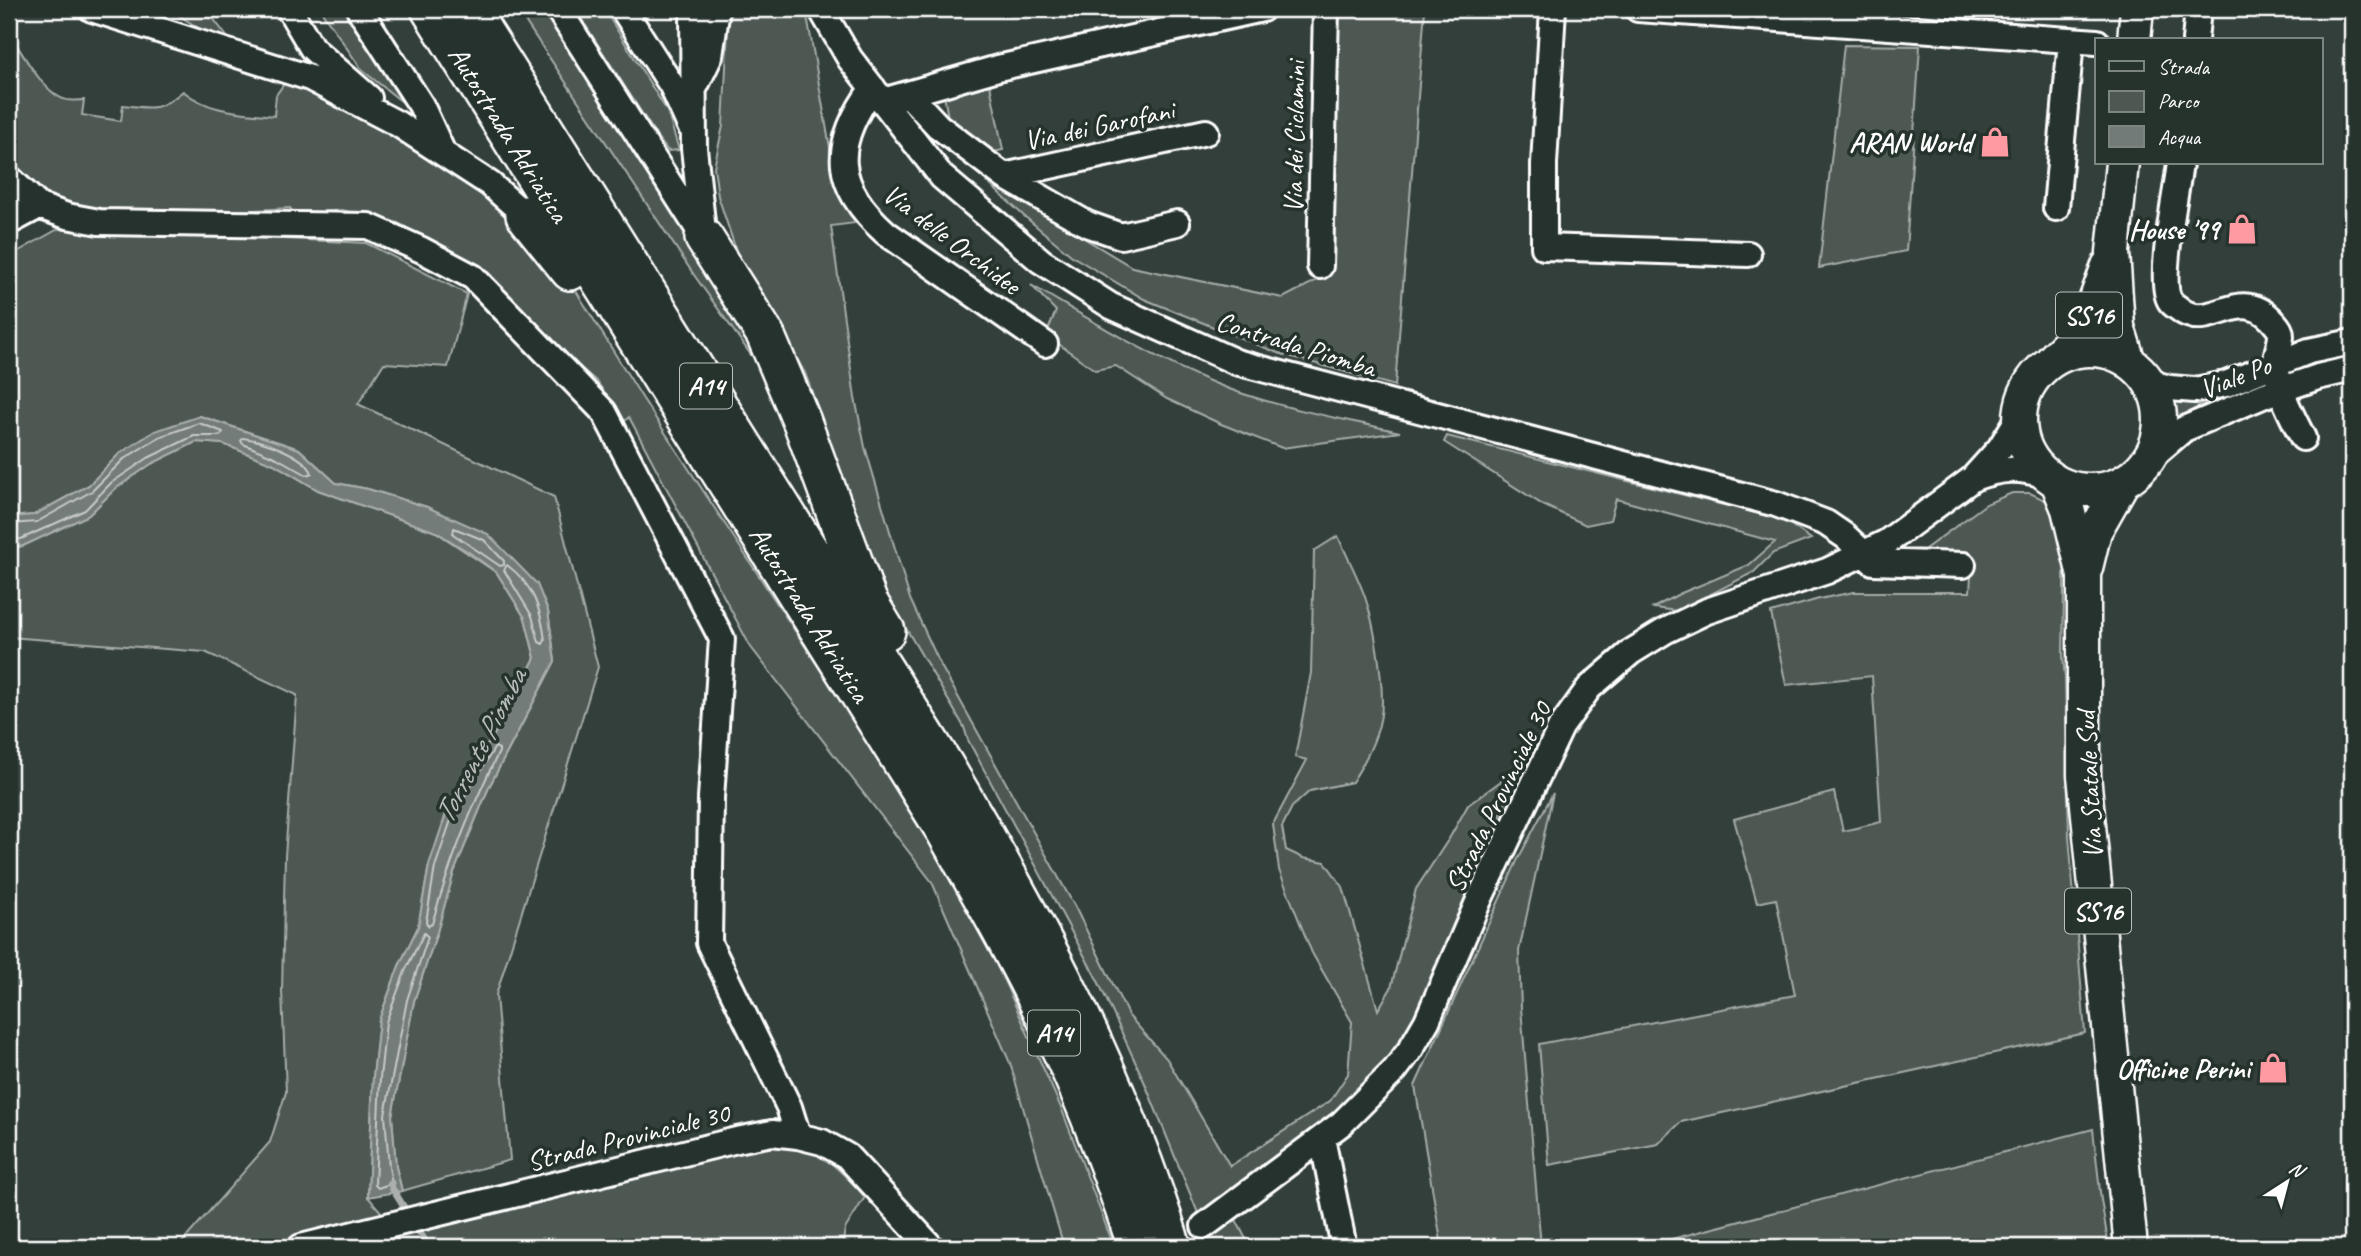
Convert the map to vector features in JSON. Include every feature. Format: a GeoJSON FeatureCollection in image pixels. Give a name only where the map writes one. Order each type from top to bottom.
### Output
{"type":"FeatureCollection","features":[{"type":"Feature","properties":{"kind":"highway","name":"Autostrada Adriatica"},"geometry":{"type":"LineString","coordinates":[[430,9],[912,777],[1000,929],[1071,1073],[1112,1175],[1137,1247]]}},
{"type":"Feature","properties":{"kind":"highway","name":"Autostrada Adriatica"},"geometry":{"type":"LineString","coordinates":[[469,9],[943,762],[1008,874],[1077,1004],[1125,1118],[1172,1247]]}},
{"type":"Feature","properties":{"kind":"highway"},"geometry":{"type":"LineString","coordinates":[[524,215],[566,264],[713,493],[748,515]]}},
{"type":"Feature","properties":{"kind":"highway"},"geometry":{"type":"LineString","coordinates":[[704,238],[765,334],[802,422],[868,601],[947,735],[943,762]]}},
{"type":"Feature","properties":{"kind":"main road"},"geometry":{"type":"LineString","coordinates":[[2134,38],[2137,9]]}},
{"type":"Feature","properties":{"kind":"main road","name":"SS16"},"geometry":{"type":"LineString","coordinates":[[2052,479],[2073,488],[2090,491],[2107,488],[2138,472],[2149,459],[2157,441],[2160,421],[2158,402],[2139,373],[2118,327],[2113,252],[2122,164]]}},
{"type":"Feature","properties":{"kind":"main road","name":"SS16"},"geometry":{"type":"LineString","coordinates":[[2084,576],[2068,509],[2052,479],[2026,450],[2020,416],[2024,397],[2033,380],[2080,332],[2113,252]]}},
{"type":"Feature","properties":{"kind":"main road","name":"SS16"},"geometry":{"type":"LineString","coordinates":[[2046,366],[2061,357],[2087,351],[2113,354],[2139,373]]}},
{"type":"Feature","properties":{"kind":"main road","name":"SS16"},"geometry":{"type":"LineString","coordinates":[[2084,576],[2095,531],[2123,482]]}},
{"type":"Feature","properties":{"kind":"main road","name":"Via Statale Sud"},"geometry":{"type":"LineString","coordinates":[[2084,576],[2084,775],[2131,1246]]}},
{"type":"Feature","properties":{"kind":"street"},"geometry":{"type":"LineString","coordinates":[[92,9],[118,14],[310,78],[398,124],[490,184],[524,215]]}},
{"type":"Feature","properties":{"kind":"street"},"geometry":{"type":"LineString","coordinates":[[289,9],[312,48],[398,124]]}},
{"type":"Feature","properties":{"kind":"street"},"geometry":{"type":"LineString","coordinates":[[359,9],[421,105],[443,153]]}},
{"type":"Feature","properties":{"kind":"street"},"geometry":{"type":"LineString","coordinates":[[558,9],[704,238]]}},
{"type":"Feature","properties":{"kind":"street"},"geometry":{"type":"LineString","coordinates":[[623,9],[672,86],[694,136]]}},
{"type":"Feature","properties":{"kind":"street"},"geometry":{"type":"LineString","coordinates":[[693,9],[694,136],[704,238]]}},
{"type":"Feature","properties":{"kind":"street"},"geometry":{"type":"LineString","coordinates":[[695,89],[710,56],[717,9]]}},
{"type":"Feature","properties":{"kind":"street","name":"Contrada Piomba"},"geometry":{"type":"LineString","coordinates":[[821,9],[850,59],[942,177],[1041,261],[1111,306],[1236,362],[1776,504],[1826,523],[1865,554]]}},
{"type":"Feature","properties":{"kind":"street"},"geometry":{"type":"LineString","coordinates":[[878,95],[908,94],[998,68],[1262,9]]}},
{"type":"Feature","properties":{"kind":"street","name":"Via dei Ciclamini"},"geometry":{"type":"LineString","coordinates":[[1320,266],[1326,9]]}},
{"type":"Feature","properties":{"kind":"street"},"geometry":{"type":"LineString","coordinates":[[1553,9],[1544,164],[1544,247],[1748,254]]}},
{"type":"Feature","properties":{"kind":"street"},"geometry":{"type":"LineString","coordinates":[[1638,9],[2095,42]]}},
{"type":"Feature","properties":{"kind":"street"},"geometry":{"type":"LineString","coordinates":[[2195,38],[2198,9]]}},
{"type":"Feature","properties":{"kind":"street"},"geometry":{"type":"LineString","coordinates":[[2056,208],[2071,40]]}},
{"type":"Feature","properties":{"kind":"street"},"geometry":{"type":"LineString","coordinates":[[908,94],[938,126],[1004,176],[1087,225],[1121,236],[1177,223]]}},
{"type":"Feature","properties":{"kind":"street","name":"Via delle Orchidee"},"geometry":{"type":"LineString","coordinates":[[878,95],[857,110],[847,136],[843,161],[854,199],[886,233],[1045,344]]}},
{"type":"Feature","properties":{"kind":"street","name":"Via dei Garofani"},"geometry":{"type":"LineString","coordinates":[[1004,176],[1206,132]]}},
{"type":"Feature","properties":{"kind":"street"},"geometry":{"type":"LineString","coordinates":[[2180,164],[2165,273],[2169,301],[2188,317],[2204,317],[2234,306],[2246,305],[2261,312],[2279,328],[2282,335],[2276,363],[2287,408],[2303,438]]}},
{"type":"Feature","properties":{"kind":"street"},"geometry":{"type":"LineString","coordinates":[[9,178],[39,206],[67,216],[99,222],[368,226],[473,277],[604,412],[723,639],[711,798],[709,943],[789,1107],[798,1136]]}},
{"type":"Feature","properties":{"kind":"street"},"geometry":{"type":"LineString","coordinates":[[9,222],[39,206]]}},
{"type":"Feature","properties":{"kind":"street","name":"Viale Po"},"geometry":{"type":"LineString","coordinates":[[2139,373],[2170,388],[2196,390],[2226,384],[2309,351],[2352,342]]}},
{"type":"Feature","properties":{"kind":"street","name":"Viale Po"},"geometry":{"type":"LineString","coordinates":[[2149,459],[2184,429],[2318,377],[2352,369]]}},
{"type":"Feature","properties":{"kind":"street","name":"Strada Provinciale 30"},"geometry":{"type":"LineString","coordinates":[[1204,1226],[1342,1123],[1395,1070],[1427,1021],[1479,900],[1560,727],[1589,688],[1631,652],[1665,631],[1707,611],[1827,571],[1887,542],[1972,478],[2000,448],[2020,416]]}},
{"type":"Feature","properties":{"kind":"street","name":"Strada Provinciale 30"},"geometry":{"type":"LineString","coordinates":[[1972,478],[2004,469],[2019,469],[2052,479]]}},
{"type":"Feature","properties":{"kind":"street"},"geometry":{"type":"LineString","coordinates":[[1865,554],[1873,562],[1963,565]]}},
{"type":"Feature","properties":{"kind":"street","name":"Strada Provinciale 30"},"geometry":{"type":"LineString","coordinates":[[301,1247],[737,1139],[772,1133],[822,1142],[847,1156],[931,1247]]}},
{"type":"Feature","properties":{"kind":"street"},"geometry":{"type":"LineString","coordinates":[[1322,1138],[1344,1247]]}},
{"type":"Feature","properties":{"kind":"green space"},"geometry":{"type":"Polygon","coordinates":[[[169,9],[206,9],[228,38],[205,32],[169,9]]]}},
{"type":"Feature","properties":{"kind":"green space"},"geometry":{"type":"Polygon","coordinates":[[[320,9],[349,9],[408,102],[406,105],[362,70],[320,9]]]}},
{"type":"Feature","properties":{"kind":"green space"},"geometry":{"type":"Polygon","coordinates":[[[517,9],[547,9],[757,342],[751,355],[694,275],[517,9]]]}},
{"type":"Feature","properties":{"kind":"green space"},"geometry":{"type":"Polygon","coordinates":[[[575,9],[604,9],[667,111],[679,150],[668,151],[658,138],[575,9]]]}},
{"type":"Feature","properties":{"kind":"green space"},"geometry":{"type":"Polygon","coordinates":[[[729,9],[803,9],[808,21],[834,171],[863,222],[831,226],[855,398],[865,447],[910,599],[941,666],[1075,907],[1128,1015],[1167,1059],[1230,1166],[1330,1101],[1348,1074],[1352,1022],[1312,953],[1279,870],[1273,824],[1307,760],[1295,757],[1311,673],[1314,551],[1338,536],[1360,584],[1377,651],[1382,691],[1381,713],[1373,744],[1352,782],[1310,791],[1292,807],[1282,827],[1286,850],[1303,858],[1325,862],[1343,887],[1378,1010],[1391,988],[1416,889],[1468,805],[1519,768],[1485,856],[1417,1015],[1386,1066],[1342,1114],[1202,1223],[1144,1081],[1098,981],[968,740],[964,727],[884,591],[805,373],[738,256],[718,196],[714,167],[723,126],[729,9]]]}},
{"type":"Feature","properties":{"kind":"green space"},"geometry":{"type":"Polygon","coordinates":[[[1339,9],[1425,9],[1395,386],[1278,353],[1144,299],[1072,256],[926,126],[1002,189],[1132,267],[1283,298],[1331,273],[1339,9]]]}},
{"type":"Feature","properties":{"kind":"green space"},"geometry":{"type":"Polygon","coordinates":[[[9,33],[34,72],[50,90],[67,100],[84,100],[82,115],[121,121],[123,105],[155,107],[168,102],[183,91],[215,108],[274,116],[276,95],[286,81],[352,110],[493,192],[573,286],[643,399],[900,791],[972,909],[1062,1110],[1114,1247],[1064,1247],[1010,1063],[932,882],[750,646],[629,417],[623,423],[598,383],[448,250],[398,223],[342,210],[296,215],[290,208],[129,217],[49,204],[9,169],[9,33]]]}},
{"type":"Feature","properties":{"kind":"green space"},"geometry":{"type":"Polygon","coordinates":[[[1844,45],[1920,46],[1906,251],[1819,268],[1844,45]]]}},
{"type":"Feature","properties":{"kind":"green space"},"geometry":{"type":"Polygon","coordinates":[[[989,80],[1003,150],[989,153],[948,118],[943,89],[989,80]]]}},
{"type":"Feature","properties":{"kind":"green space"},"geometry":{"type":"Polygon","coordinates":[[[60,228],[366,243],[467,294],[448,367],[384,363],[358,404],[554,497],[598,667],[496,995],[510,1160],[402,1191],[396,1167],[392,1116],[414,1001],[454,872],[489,787],[555,661],[548,611],[427,507],[368,489],[336,483],[299,449],[200,416],[119,454],[89,485],[34,515],[9,517],[10,256],[60,228]]]}},
{"type":"Feature","properties":{"kind":"green space"},"geometry":{"type":"Polygon","coordinates":[[[1031,285],[1144,350],[1214,383],[1282,405],[1400,432],[1282,448],[1221,424],[1167,399],[1116,366],[1095,370],[1046,335],[1056,311],[1031,285]]]}},
{"type":"Feature","properties":{"kind":"green space"},"geometry":{"type":"Polygon","coordinates":[[[2167,393],[2219,394],[2169,424],[2171,416],[2167,393]]]}},
{"type":"Feature","properties":{"kind":"green space"},"geometry":{"type":"Polygon","coordinates":[[[1447,436],[1784,520],[1811,539],[1773,553],[1754,572],[1678,611],[1653,608],[1679,594],[1749,565],[1775,542],[1616,499],[1610,520],[1586,525],[1543,505],[1444,442],[1447,436]]]}},
{"type":"Feature","properties":{"kind":"green space"},"geometry":{"type":"Polygon","coordinates":[[[196,442],[223,444],[274,464],[318,490],[436,532],[497,573],[525,618],[535,658],[506,715],[468,776],[429,865],[418,927],[399,966],[379,1020],[373,1077],[368,1197],[395,1228],[397,1236],[514,1209],[743,1146],[776,1142],[794,1144],[817,1154],[838,1169],[865,1197],[845,1229],[842,1247],[178,1247],[270,1142],[286,1092],[282,991],[285,856],[297,695],[205,652],[9,637],[9,548],[23,546],[89,515],[115,489],[151,464],[196,442]]]}},
{"type":"Feature","properties":{"kind":"green space"},"geometry":{"type":"Polygon","coordinates":[[[2012,493],[2030,493],[2049,502],[2065,527],[2063,656],[2069,836],[2085,1033],[1681,1122],[1658,1144],[1549,1165],[1539,1044],[1795,995],[1776,899],[1757,903],[1734,819],[1834,792],[1843,831],[1881,822],[1872,676],[1786,685],[1771,613],[1854,592],[1970,592],[1972,558],[1917,555],[1986,504],[2012,493]]]}},
{"type":"Feature","properties":{"kind":"green space"},"geometry":{"type":"Polygon","coordinates":[[[1553,793],[1519,951],[1521,1008],[1541,1247],[1442,1247],[1415,1086],[1517,861],[1553,793]]]}},
{"type":"Feature","properties":{"kind":"green space"},"geometry":{"type":"Polygon","coordinates":[[[2093,1129],[2109,1247],[1641,1247],[2093,1129]]]}},
{"type":"Feature","properties":{"kind":"green space"},"geometry":{"type":"Polygon","coordinates":[[[1232,1212],[1250,1247],[1208,1247],[1204,1232],[1232,1212]]]}},
{"type":"Feature","properties":{"kind":"water"},"geometry":{"type":"Polygon","coordinates":[[[200,416],[299,449],[336,483],[368,489],[427,507],[488,534],[537,584],[548,611],[555,661],[489,787],[454,872],[414,1001],[392,1116],[396,1167],[402,1191],[368,1197],[373,1077],[379,1020],[399,966],[418,927],[429,865],[446,814],[506,715],[535,658],[525,618],[497,573],[436,532],[318,490],[274,464],[223,444],[196,442],[151,464],[115,489],[89,515],[23,546],[9,548],[9,517],[34,515],[89,485],[119,454],[155,431],[200,416]]]}},
{"type":"Feature","properties":{"kind":"waterway","name":"Torrente Piomba"},"geometry":{"type":"LineString","coordinates":[[391,1183],[424,1239],[424,1247]]}},
{"type":"Feature","properties":{"kind":"place","name":"ARAN World"},"geometry":{"type":"Point","coordinates":[1995,142]}},
{"type":"Feature","properties":{"kind":"place","name":"House '99"},"geometry":{"type":"Point","coordinates":[2242,229]}},
{"type":"Feature","properties":{"kind":"place","name":"Officine Perini"},"geometry":{"type":"Point","coordinates":[2273,1068]}}]}
